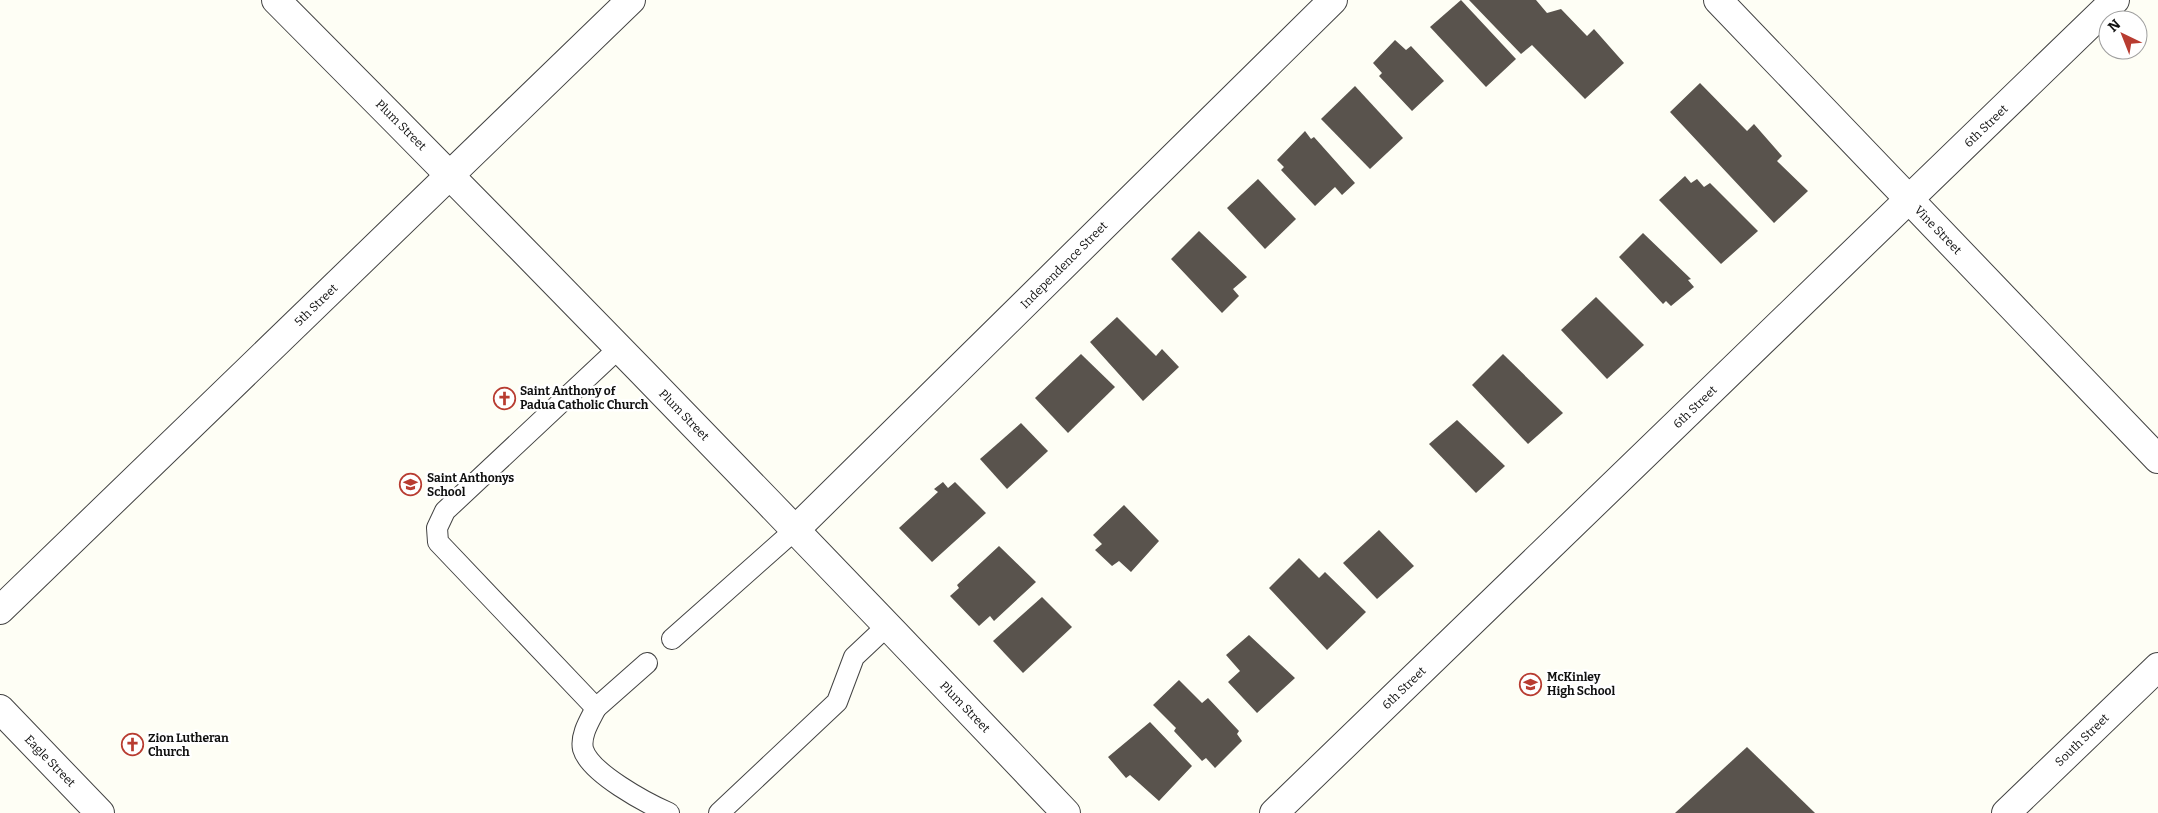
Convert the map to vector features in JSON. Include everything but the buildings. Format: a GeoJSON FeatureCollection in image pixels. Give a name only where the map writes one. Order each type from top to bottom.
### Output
{"type":"FeatureCollection","features":[{"type":"Feature","properties":{"kind":"street","name":"Plum Street"},"geometry":{"type":"LineString","coordinates":[[276,0],[796,529],[1066,813]]}},
{"type":"Feature","properties":{"kind":"street","name":"5th Street"},"geometry":{"type":"LineString","coordinates":[[0,610],[632,0]]}},
{"type":"Feature","properties":{"kind":"street","name":"Independence Street"},"geometry":{"type":"LineString","coordinates":[[796,529],[1333,0]]}},
{"type":"Feature","properties":{"kind":"street","name":"Vine Street"},"geometry":{"type":"LineString","coordinates":[[1718,0],[2158,459]]}},
{"type":"Feature","properties":{"kind":"street","name":"6th Street"},"geometry":{"type":"LineString","coordinates":[[1274,813],[2115,0]]}},
{"type":"Feature","properties":{"kind":"street","name":"South Street"},"geometry":{"type":"LineString","coordinates":[[2006,813],[2158,667]]}},
{"type":"Feature","properties":{"kind":"street","name":"Eagle Street"},"geometry":{"type":"LineString","coordinates":[[0,709],[100,813]]}},
{"type":"Feature","properties":{"kind":"lane"},"geometry":{"type":"LineString","coordinates":[[596,708],[438,542],[437,528],[445,511],[619,348]]}},
{"type":"Feature","properties":{"kind":"lane"},"geometry":{"type":"LineString","coordinates":[[672,639],[796,529]]}},
{"type":"Feature","properties":{"kind":"lane"},"geometry":{"type":"LineString","coordinates":[[719,813],[837,702],[854,657],[888,625]]}},
{"type":"Feature","properties":{"kind":"lane"},"geometry":{"type":"LineString","coordinates":[[647,662],[596,708],[584,731],[583,748],[593,766],[643,801],[669,813]]}},
{"type":"Feature","properties":{"kind":"place","name":"Saint Anthony of Padua Catholic Church"},"geometry":{"type":"Point","coordinates":[504,398]}},
{"type":"Feature","properties":{"kind":"place","name":"Saint Anthonys School"},"geometry":{"type":"Point","coordinates":[411,485]}},
{"type":"Feature","properties":{"kind":"place","name":"McKinley High School"},"geometry":{"type":"Point","coordinates":[1531,684]}},
{"type":"Feature","properties":{"kind":"place","name":"Zion Lutheran Church"},"geometry":{"type":"Point","coordinates":[132,745]}}]}
